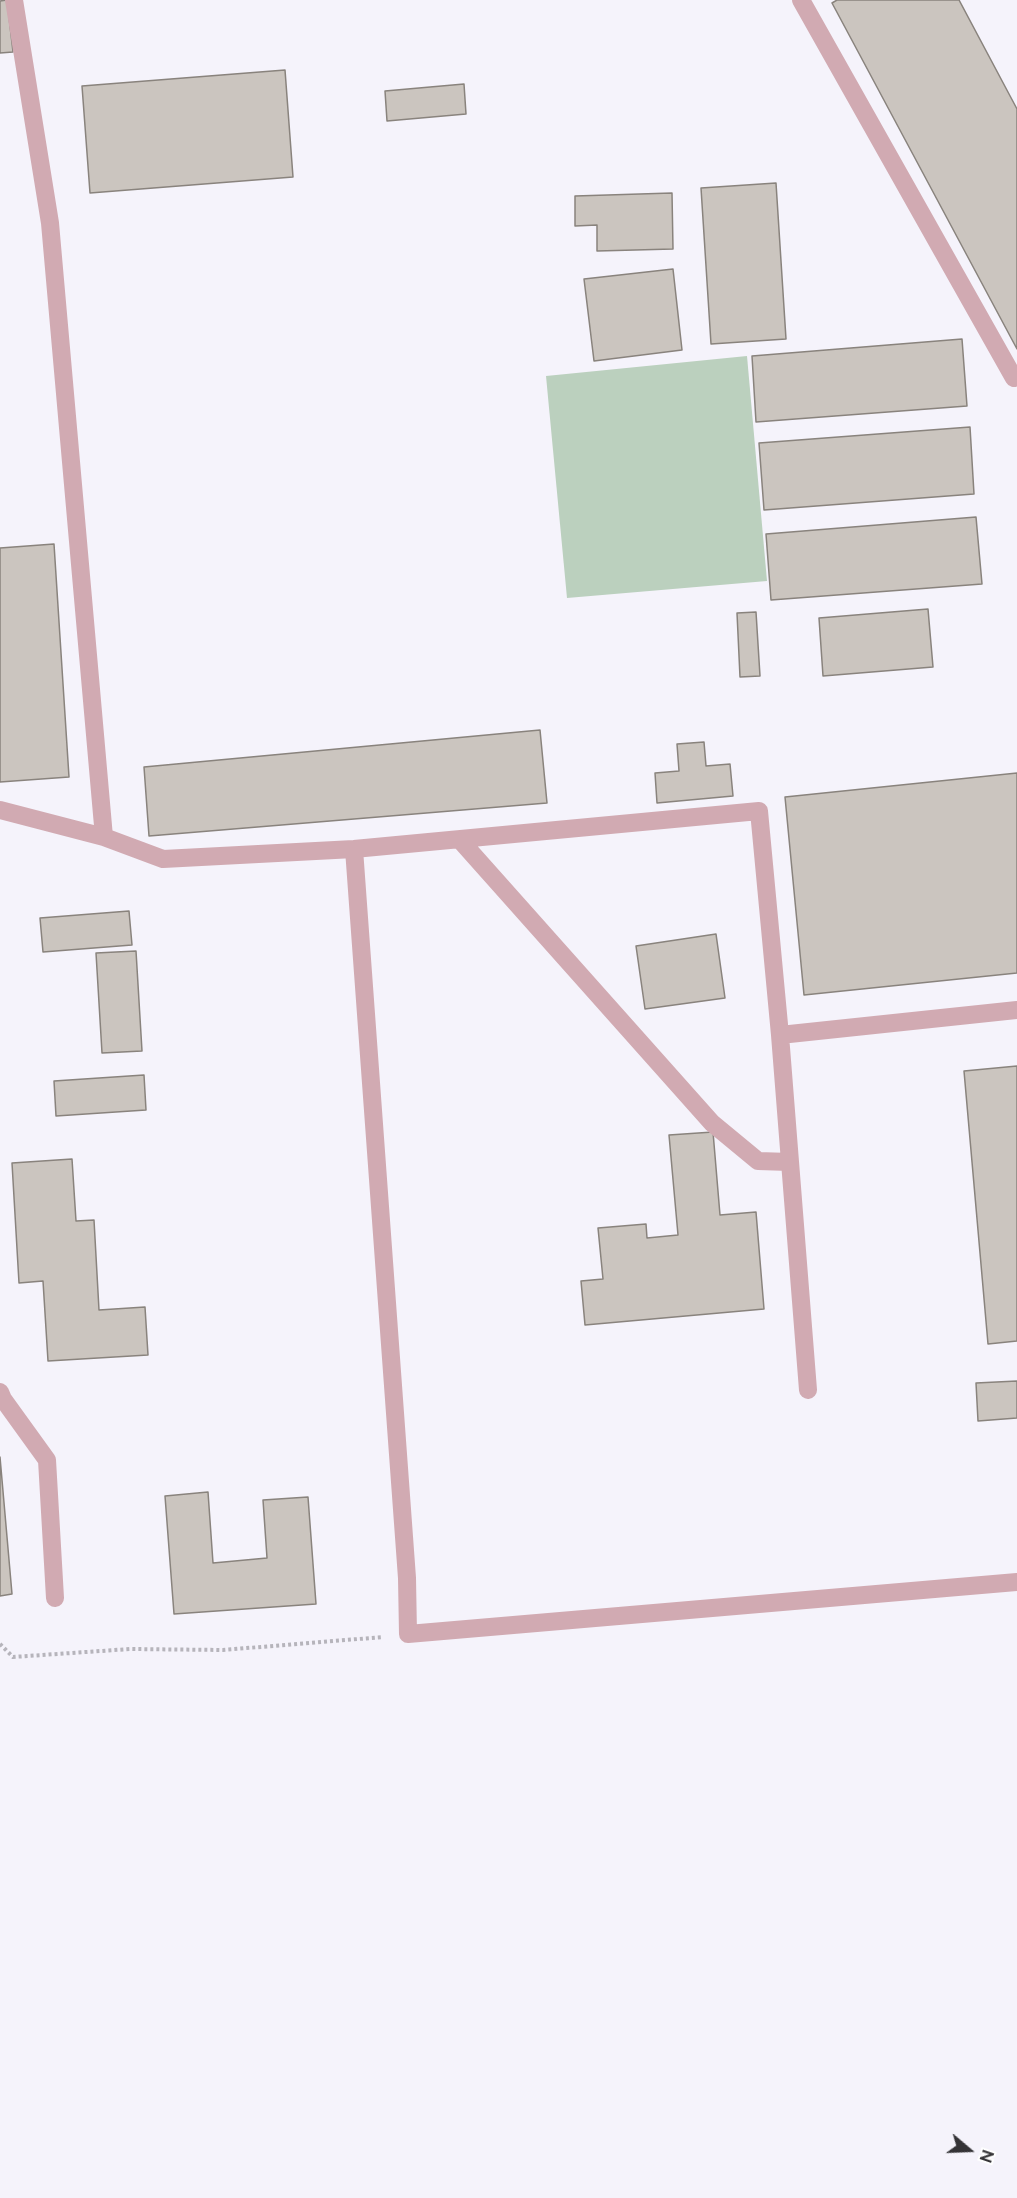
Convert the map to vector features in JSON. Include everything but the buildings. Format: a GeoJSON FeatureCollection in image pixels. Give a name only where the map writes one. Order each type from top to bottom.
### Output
{"type":"FeatureCollection","features":[{"type":"Feature","properties":{"kind":"lane"},"geometry":{"type":"LineString","coordinates":[[14,0],[50,223],[104,837]]}},
{"type":"Feature","properties":{"kind":"lane"},"geometry":{"type":"LineString","coordinates":[[801,0],[1014,378],[1017,376]]}},
{"type":"Feature","properties":{"kind":"lane"},"geometry":{"type":"LineString","coordinates":[[0,810],[104,837],[163,859],[354,849],[759,811],[780,1035],[808,1390]]}},
{"type":"Feature","properties":{"kind":"lane"},"geometry":{"type":"LineString","coordinates":[[460,840],[712,1123],[758,1161],[790,1162]]}},
{"type":"Feature","properties":{"kind":"lane"},"geometry":{"type":"LineString","coordinates":[[354,849],[407,1578],[408,1634],[1017,1582]]}},
{"type":"Feature","properties":{"kind":"lane"},"geometry":{"type":"LineString","coordinates":[[780,1035],[1017,1010]]}},
{"type":"Feature","properties":{"kind":"lane"},"geometry":{"type":"LineString","coordinates":[[0,1392],[47,1460],[55,1599]]}},
{"type":"Feature","properties":{"kind":"path"},"geometry":{"type":"LineString","coordinates":[[0,1644],[13,1657],[130,1649],[223,1650],[408,1634]]}},
{"type":"Feature","properties":{"kind":"green space"},"geometry":{"type":"Polygon","coordinates":[[[747,356],[767,581],[567,598],[546,376],[747,356]]]}}]}
